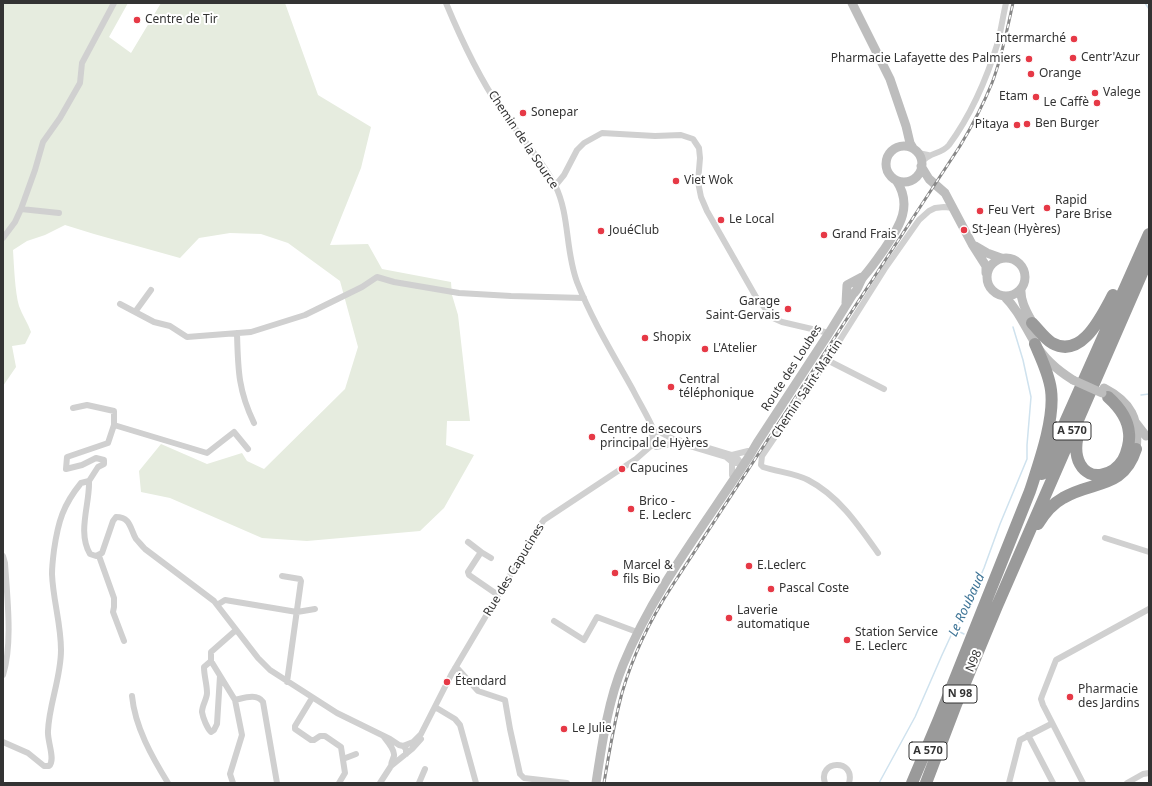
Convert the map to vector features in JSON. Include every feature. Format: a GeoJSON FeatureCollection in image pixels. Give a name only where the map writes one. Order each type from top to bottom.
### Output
{"type":"FeatureCollection","features":[{"type":"Feature","properties":{"kind":"highway"},"geometry":{"type":"LineString","coordinates":[[1032,323],[1052,343],[1070,346],[1081,341],[1099,320],[1149,229]]}},
{"type":"Feature","properties":{"kind":"highway","name":"N 98"},"geometry":{"type":"LineString","coordinates":[[916,783],[939,719],[969,646],[1070,409],[1149,234]]}},
{"type":"Feature","properties":{"kind":"highway","name":"A 570"},"geometry":{"type":"LineString","coordinates":[[997,606],[1149,257]]}},
{"type":"Feature","properties":{"kind":"highway"},"geometry":{"type":"LineString","coordinates":[[1139,281],[1129,309],[1091,397],[1079,430],[1076,453],[1079,462],[1086,472],[1092,475],[1102,475],[1108,473],[1116,467],[1129,454],[1133,441],[1144,441]]}},
{"type":"Feature","properties":{"kind":"highway"},"geometry":{"type":"LineString","coordinates":[[969,646],[1030,491],[1038,468],[1048,428],[1051,412],[1051,390],[1047,373],[1035,344]]}},
{"type":"Feature","properties":{"kind":"highway"},"geometry":{"type":"LineString","coordinates":[[1105,392],[1121,411],[1129,432],[1128,445],[1123,460]]}},
{"type":"Feature","properties":{"kind":"highway"},"geometry":{"type":"LineString","coordinates":[[997,606],[1037,526],[1050,507],[1063,498],[1080,490],[1110,481],[1130,464],[1144,441]]}},
{"type":"Feature","properties":{"kind":"highway","name":"N98"},"geometry":{"type":"LineString","coordinates":[[926,783],[955,707],[997,606]]}},
{"type":"Feature","properties":{"kind":"highway"},"geometry":{"type":"LineString","coordinates":[[912,783],[939,719]]}},
{"type":"Feature","properties":{"kind":"main road"},"geometry":{"type":"LineString","coordinates":[[852,3],[890,79],[904,118],[909,139],[916,151],[921,165],[929,179],[945,193],[954,208],[972,244],[986,266],[987,284],[998,295],[1004,296],[1014,294],[1021,289],[1024,284],[1025,275],[1021,264],[1012,258],[1001,258],[987,253],[972,244]]}},
{"type":"Feature","properties":{"kind":"main road"},"geometry":{"type":"LineString","coordinates":[[904,118],[904,133],[902,142],[890,151],[886,160],[889,174],[896,180],[904,182],[912,179],[929,179]]}},
{"type":"Feature","properties":{"kind":"main road"},"geometry":{"type":"LineString","coordinates":[[898,146],[907,146],[916,151]]}},
{"type":"Feature","properties":{"kind":"main road"},"geometry":{"type":"LineString","coordinates":[[912,179],[918,173],[921,165]]}},
{"type":"Feature","properties":{"kind":"main road","name":"Route des Loubes"},"geometry":{"type":"LineString","coordinates":[[596,783],[610,708],[622,666],[637,632],[670,575],[707,518],[739,462],[757,443],[829,334],[846,305],[852,289],[876,262],[900,225],[904,213],[904,195],[912,179]]}},
{"type":"Feature","properties":{"kind":"main road","name":"Route des Loubes"},"geometry":{"type":"LineString","coordinates":[[896,180],[904,195]]}},
{"type":"Feature","properties":{"kind":"main road"},"geometry":{"type":"LineString","coordinates":[[986,273],[992,263],[1001,258]]}},
{"type":"Feature","properties":{"kind":"main road"},"geometry":{"type":"LineString","coordinates":[[1021,289],[1024,306],[1043,347],[1074,377]]}},
{"type":"Feature","properties":{"kind":"main road"},"geometry":{"type":"LineString","coordinates":[[1004,296],[1021,316],[1035,344],[1052,365],[1124,401],[1132,413],[1144,441]]}},
{"type":"Feature","properties":{"kind":"main road"},"geometry":{"type":"LineString","coordinates":[[1105,392],[1123,409],[1135,436],[1144,441]]}},
{"type":"Feature","properties":{"kind":"street"},"geometry":{"type":"LineString","coordinates":[[3,238],[15,222],[21,209],[43,142],[60,118],[80,83],[82,63],[114,3]]}},
{"type":"Feature","properties":{"kind":"street","name":"Chemin de la Source"},"geometry":{"type":"LineString","coordinates":[[446,3],[457,31],[500,108],[543,166],[555,186],[565,216],[577,280],[590,314],[655,433]]}},
{"type":"Feature","properties":{"kind":"street"},"geometry":{"type":"LineString","coordinates":[[921,165],[928,155],[945,149],[969,112],[981,88],[998,42],[1006,3]]}},
{"type":"Feature","properties":{"kind":"street"},"geometry":{"type":"LineString","coordinates":[[555,186],[564,175],[576,150],[584,143],[602,133],[655,136],[681,135],[693,139],[699,148],[700,158],[698,182],[701,197],[707,211],[764,309],[773,318],[782,322],[829,334]]}},
{"type":"Feature","properties":{"kind":"street"},"geometry":{"type":"LineString","coordinates":[[916,151],[928,155]]}},
{"type":"Feature","properties":{"kind":"street","name":"Chemin Saint-Martin"},"geometry":{"type":"LineString","coordinates":[[878,553],[852,517],[823,490],[808,480],[763,467],[760,462],[762,456],[827,360],[886,267],[919,220],[929,211],[936,208],[954,208]]}},
{"type":"Feature","properties":{"kind":"street"},"geometry":{"type":"LineString","coordinates":[[21,209],[59,213]]}},
{"type":"Feature","properties":{"kind":"street"},"geometry":{"type":"LineString","coordinates":[[120,304],[154,322],[170,326],[187,337],[251,332],[305,315],[377,278],[459,292],[511,296],[584,298]]}},
{"type":"Feature","properties":{"kind":"street"},"geometry":{"type":"LineString","coordinates":[[135,312],[151,290]]}},
{"type":"Feature","properties":{"kind":"street"},"geometry":{"type":"LineString","coordinates":[[237,333],[240,385],[254,423]]}},
{"type":"Feature","properties":{"kind":"street"},"geometry":{"type":"LineString","coordinates":[[827,360],[884,389]]}},
{"type":"Feature","properties":{"kind":"street"},"geometry":{"type":"LineString","coordinates":[[73,408],[87,405],[114,411],[114,425],[108,444],[67,457],[66,469],[82,465],[96,458],[104,460],[104,464],[98,468],[89,481],[84,515],[85,537],[90,554],[93,556],[99,556],[102,554],[113,521],[116,517],[122,517],[128,521],[137,540],[145,549],[214,601],[258,658],[270,670],[337,713],[390,739],[406,749],[398,755],[380,783]]}},
{"type":"Feature","properties":{"kind":"street"},"geometry":{"type":"LineString","coordinates":[[114,425],[207,453],[234,432],[248,448]]}},
{"type":"Feature","properties":{"kind":"street"},"geometry":{"type":"LineString","coordinates":[[660,432],[673,439],[699,444],[739,462],[686,445],[671,444],[658,447],[652,445],[650,441],[651,437],[655,433],[660,432]]}},
{"type":"Feature","properties":{"kind":"street"},"geometry":{"type":"LineString","coordinates":[[662,446],[666,441],[664,434]]}},
{"type":"Feature","properties":{"kind":"street","name":"Rue des Capucines"},"geometry":{"type":"LineString","coordinates":[[401,746],[413,742],[418,737],[455,668],[544,520],[622,469],[646,452],[652,445]]}},
{"type":"Feature","properties":{"kind":"street"},"geometry":{"type":"LineString","coordinates":[[3,742],[28,753],[44,766],[49,766],[52,763],[48,739],[48,726],[58,681],[61,651],[61,638],[52,575],[55,543],[58,526],[66,505],[81,483],[89,481]]}},
{"type":"Feature","properties":{"kind":"street"},"geometry":{"type":"LineString","coordinates":[[1105,538],[1149,552]]}},
{"type":"Feature","properties":{"kind":"street"},"geometry":{"type":"LineString","coordinates":[[468,542],[491,558]]}},
{"type":"Feature","properties":{"kind":"street"},"geometry":{"type":"LineString","coordinates":[[481,552],[468,572],[469,575],[498,595]]}},
{"type":"Feature","properties":{"kind":"street"},"geometry":{"type":"LineString","coordinates":[[3,556],[5,563],[9,629],[6,667],[3,675]]}},
{"type":"Feature","properties":{"kind":"street"},"geometry":{"type":"LineString","coordinates":[[99,556],[114,598],[113,612],[124,641]]}},
{"type":"Feature","properties":{"kind":"street"},"geometry":{"type":"LineString","coordinates":[[282,576],[300,579],[301,581],[288,682]]}},
{"type":"Feature","properties":{"kind":"street"},"geometry":{"type":"LineString","coordinates":[[217,605],[223,600],[227,600],[297,612],[314,609]]}},
{"type":"Feature","properties":{"kind":"street"},"geometry":{"type":"LineString","coordinates":[[1083,783],[1051,724],[1041,699],[1056,660],[1149,609]]}},
{"type":"Feature","properties":{"kind":"street"},"geometry":{"type":"LineString","coordinates":[[554,621],[584,640],[597,617],[637,632]]}},
{"type":"Feature","properties":{"kind":"street"},"geometry":{"type":"LineString","coordinates":[[233,783],[230,774],[242,735],[235,700],[211,661],[211,652],[236,630]]}},
{"type":"Feature","properties":{"kind":"street"},"geometry":{"type":"LineString","coordinates":[[211,661],[204,668],[207,694],[202,711],[206,725],[212,732],[217,724],[220,676]]}},
{"type":"Feature","properties":{"kind":"street"},"geometry":{"type":"LineString","coordinates":[[455,668],[458,669],[478,692],[505,700],[520,774],[524,778],[567,783]]}},
{"type":"Feature","properties":{"kind":"street"},"geometry":{"type":"LineString","coordinates":[[132,696],[133,710],[137,721],[155,762],[168,783]]}},
{"type":"Feature","properties":{"kind":"street"},"geometry":{"type":"LineString","coordinates":[[235,700],[257,697],[263,702],[277,783]]}},
{"type":"Feature","properties":{"kind":"street"},"geometry":{"type":"LineString","coordinates":[[312,698],[295,726],[295,730],[311,740],[314,740],[320,736],[325,736],[341,747],[345,773],[339,783]]}},
{"type":"Feature","properties":{"kind":"street"},"geometry":{"type":"LineString","coordinates":[[435,707],[455,719],[460,725],[476,783]]}},
{"type":"Feature","properties":{"kind":"street","name":"Rue des Capucines"},"geometry":{"type":"LineString","coordinates":[[398,755],[412,749],[423,736],[431,714]]}},
{"type":"Feature","properties":{"kind":"street"},"geometry":{"type":"LineString","coordinates":[[1009,783],[1020,740],[1051,724]]}},
{"type":"Feature","properties":{"kind":"street"},"geometry":{"type":"LineString","coordinates":[[1028,735],[1053,783]]}},
{"type":"Feature","properties":{"kind":"street"},"geometry":{"type":"LineString","coordinates":[[384,737],[398,755]]}},
{"type":"Feature","properties":{"kind":"street"},"geometry":{"type":"LineString","coordinates":[[398,755],[396,747],[401,746]]}},
{"type":"Feature","properties":{"kind":"street"},"geometry":{"type":"LineString","coordinates":[[343,758],[356,754]]}},
{"type":"Feature","properties":{"kind":"street"},"geometry":{"type":"LineString","coordinates":[[825,783],[824,776],[827,769],[837,764],[844,766],[849,772],[849,783]]}},
{"type":"Feature","properties":{"kind":"street"},"geometry":{"type":"LineString","coordinates":[[419,783],[425,769]]}},
{"type":"Feature","properties":{"kind":"street"},"geometry":{"type":"LineString","coordinates":[[1127,783],[1143,774],[1149,773]]}},
{"type":"Feature","properties":{"kind":"shaded area"},"geometry":{"type":"Polygon","coordinates":[[[3,3],[128,3],[109,37],[131,53],[161,3],[285,3],[318,95],[371,127],[361,168],[330,245],[368,244],[382,269],[451,282],[452,295],[458,315],[470,421],[447,421],[446,445],[474,455],[444,508],[420,531],[307,541],[262,538],[170,498],[141,492],[139,471],[161,444],[207,464],[242,453],[247,461],[264,469],[345,389],[358,347],[340,281],[288,243],[261,234],[230,233],[199,238],[180,258],[65,225],[45,235],[27,241],[13,250],[18,300],[20,309],[31,332],[25,344],[12,346],[16,367],[3,386],[3,3]]]}},
{"type":"Feature","properties":{"kind":"waterway"},"geometry":{"type":"LineString","coordinates":[[1145,3],[1149,9]]}},
{"type":"Feature","properties":{"kind":"waterway","name":"Le Roubaud"},"geometry":{"type":"LineString","coordinates":[[879,783],[915,717],[954,629],[962,618],[984,568],[1000,524],[1027,459],[1031,397],[1023,360],[1013,327]]}},
{"type":"Feature","properties":{"kind":"waterway","name":"Le Roubaud"},"geometry":{"type":"LineString","coordinates":[[1141,395],[1149,394]]}},
{"type":"Feature","properties":{"kind":"waterway"},"geometry":{"type":"LineString","coordinates":[[954,629],[964,634]]}},
{"type":"Feature","properties":{"kind":"railway"},"geometry":{"type":"LineString","coordinates":[[604,783],[622,693],[631,665],[649,625],[672,586],[960,146],[989,91],[996,73],[1013,3]]}},
{"type":"Feature","properties":{"kind":"place","name":"Centre de Tir"},"geometry":{"type":"Point","coordinates":[137,20]}},
{"type":"Feature","properties":{"kind":"place","name":"Intermarché"},"geometry":{"type":"Point","coordinates":[1074,39]}},
{"type":"Feature","properties":{"kind":"place","name":"Centr'Azur"},"geometry":{"type":"Point","coordinates":[1073,58]}},
{"type":"Feature","properties":{"kind":"place","name":"Pharmacie Lafayette des Palmiers"},"geometry":{"type":"Point","coordinates":[1029,59]}},
{"type":"Feature","properties":{"kind":"place","name":"Orange"},"geometry":{"type":"Point","coordinates":[1031,74]}},
{"type":"Feature","properties":{"kind":"place","name":"Valege"},"geometry":{"type":"Point","coordinates":[1095,93]}},
{"type":"Feature","properties":{"kind":"place","name":"Etam"},"geometry":{"type":"Point","coordinates":[1036,97]}},
{"type":"Feature","properties":{"kind":"place","name":"Le Caffè"},"geometry":{"type":"Point","coordinates":[1097,103]}},
{"type":"Feature","properties":{"kind":"place","name":"Sonepar"},"geometry":{"type":"Point","coordinates":[523,113]}},
{"type":"Feature","properties":{"kind":"place","name":"Ben Burger"},"geometry":{"type":"Point","coordinates":[1027,124]}},
{"type":"Feature","properties":{"kind":"place","name":"Pitaya"},"geometry":{"type":"Point","coordinates":[1017,125]}},
{"type":"Feature","properties":{"kind":"place","name":"Viet Wok"},"geometry":{"type":"Point","coordinates":[676,181]}},
{"type":"Feature","properties":{"kind":"place","name":"Rapid Pare Brise"},"geometry":{"type":"Point","coordinates":[1047,208]}},
{"type":"Feature","properties":{"kind":"place","name":"Feu Vert"},"geometry":{"type":"Point","coordinates":[980,211]}},
{"type":"Feature","properties":{"kind":"place","name":"Le Local"},"geometry":{"type":"Point","coordinates":[721,220]}},
{"type":"Feature","properties":{"kind":"place","name":"St-Jean (Hyères)"},"geometry":{"type":"Point","coordinates":[964,230]}},
{"type":"Feature","properties":{"kind":"place","name":"JouéClub"},"geometry":{"type":"Point","coordinates":[601,231]}},
{"type":"Feature","properties":{"kind":"place","name":"Grand Frais"},"geometry":{"type":"Point","coordinates":[824,235]}},
{"type":"Feature","properties":{"kind":"place","name":"Garage Saint-Gervais"},"geometry":{"type":"Point","coordinates":[788,309]}},
{"type":"Feature","properties":{"kind":"place","name":"Shopix"},"geometry":{"type":"Point","coordinates":[645,338]}},
{"type":"Feature","properties":{"kind":"place","name":"L'Atelier"},"geometry":{"type":"Point","coordinates":[705,349]}},
{"type":"Feature","properties":{"kind":"place","name":"Central téléphonique"},"geometry":{"type":"Point","coordinates":[671,387]}},
{"type":"Feature","properties":{"kind":"place","name":"Centre de secours principal de Hyères"},"geometry":{"type":"Point","coordinates":[592,437]}},
{"type":"Feature","properties":{"kind":"place","name":"Capucines"},"geometry":{"type":"Point","coordinates":[622,469]}},
{"type":"Feature","properties":{"kind":"place","name":"Brico - E. Leclerc"},"geometry":{"type":"Point","coordinates":[631,509]}},
{"type":"Feature","properties":{"kind":"place","name":"E.Leclerc"},"geometry":{"type":"Point","coordinates":[749,566]}},
{"type":"Feature","properties":{"kind":"place","name":"Marcel & fils Bio"},"geometry":{"type":"Point","coordinates":[615,573]}},
{"type":"Feature","properties":{"kind":"place","name":"Pascal Coste"},"geometry":{"type":"Point","coordinates":[771,589]}},
{"type":"Feature","properties":{"kind":"place","name":"Laverie automatique"},"geometry":{"type":"Point","coordinates":[729,618]}},
{"type":"Feature","properties":{"kind":"place","name":"Station Service E. Leclerc"},"geometry":{"type":"Point","coordinates":[847,640]}},
{"type":"Feature","properties":{"kind":"place","name":"Étendard"},"geometry":{"type":"Point","coordinates":[447,682]}},
{"type":"Feature","properties":{"kind":"place","name":"Pharmacie des Jardins"},"geometry":{"type":"Point","coordinates":[1070,697]}},
{"type":"Feature","properties":{"kind":"place","name":"Le Julie"},"geometry":{"type":"Point","coordinates":[564,729]}}]}
